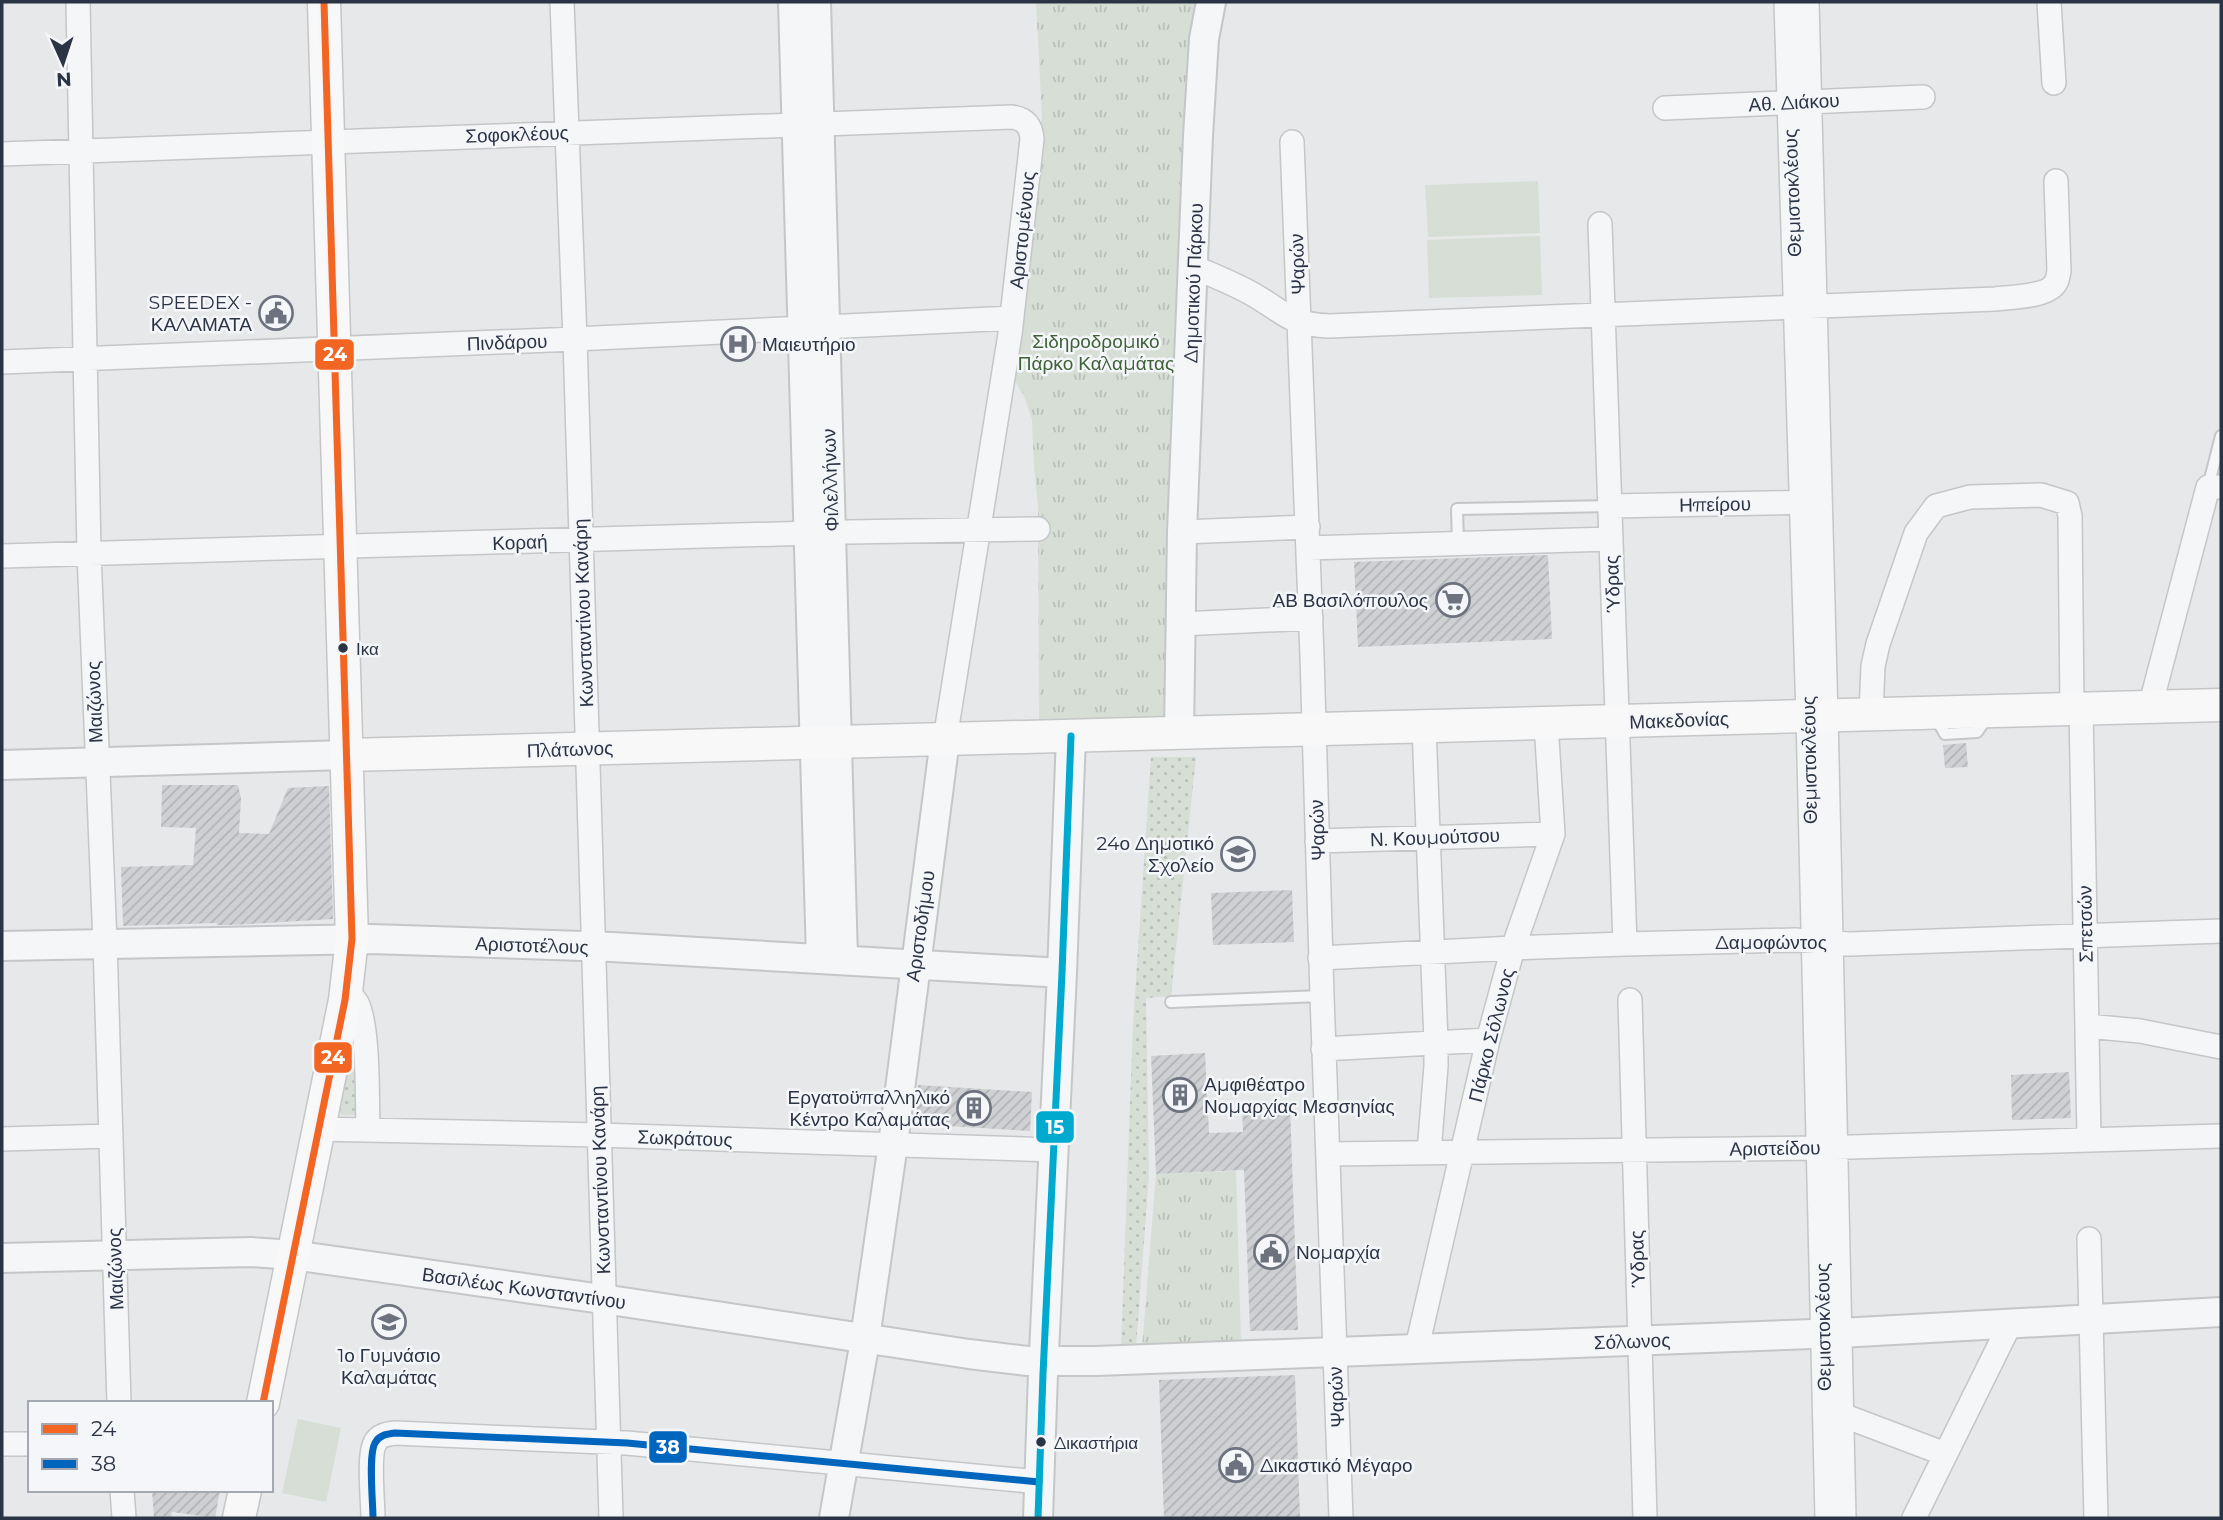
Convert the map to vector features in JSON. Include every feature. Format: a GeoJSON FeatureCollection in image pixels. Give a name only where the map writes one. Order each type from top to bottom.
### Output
{"type":"FeatureCollection","features":[{"type":"Feature","properties":{"kind":"main road"},"geometry":{"type":"LineString","coordinates":[[263,1401],[346,991],[352,939],[324,2]]}},
{"type":"Feature","properties":{"kind":"main road","name":"Μακεδονίας"},"geometry":{"type":"LineString","coordinates":[[1138,734],[2221,705]]}},
{"type":"Feature","properties":{"kind":"main road","name":"Πλάτωνος"},"geometry":{"type":"LineString","coordinates":[[346,755],[1138,734]]}},
{"type":"Feature","properties":{"kind":"main road"},"geometry":{"type":"LineString","coordinates":[[239,1518],[245,1492]]}},
{"type":"Feature","properties":{"kind":"street","name":"Μαιζώνος"},"geometry":{"type":"LineString","coordinates":[[78,2],[89,553],[105,943],[119,1401]]}},
{"type":"Feature","properties":{"kind":"street","name":"Κωνσταντίνου Κανάρη"},"geometry":{"type":"LineString","coordinates":[[562,2],[575,339],[611,1518]]}},
{"type":"Feature","properties":{"kind":"street","name":"Φιλελλήνων"},"geometry":{"type":"LineString","coordinates":[[793,2],[808,124],[832,958]]}},
{"type":"Feature","properties":{"kind":"street","name":"Φιλελλήνων"},"geometry":{"type":"LineString","coordinates":[[808,124],[816,2]]}},
{"type":"Feature","properties":{"kind":"street","name":"Δημοτικού Πάρκου"},"geometry":{"type":"LineString","coordinates":[[1179,733],[1182,532],[1199,105],[1204,39],[1211,2]]}},
{"type":"Feature","properties":{"kind":"street","name":"Θεμιστοκλέους"},"geometry":{"type":"LineString","coordinates":[[1786,2],[1799,102],[1817,716],[1831,1333],[1827,1518]]}},
{"type":"Feature","properties":{"kind":"street","name":"Θεμιστοκλέους"},"geometry":{"type":"LineString","coordinates":[[1799,102],[1807,2]]}},
{"type":"Feature","properties":{"kind":"street"},"geometry":{"type":"LineString","coordinates":[[2049,2],[2054,82]]}},
{"type":"Feature","properties":{"kind":"street","name":"Αθ. Διάκου"},"geometry":{"type":"LineString","coordinates":[[1665,108],[1923,97]]}},
{"type":"Feature","properties":{"kind":"street","name":"Σοφοκλέους"},"geometry":{"type":"LineString","coordinates":[[2,154],[1012,117],[1022,119],[1030,126]]}},
{"type":"Feature","properties":{"kind":"street","name":"Αριστομένους"},"geometry":{"type":"LineString","coordinates":[[1011,326],[1032,139],[1030,126]]}},
{"type":"Feature","properties":{"kind":"street","name":"Ψαρών"},"geometry":{"type":"LineString","coordinates":[[1292,142],[1341,1518]]}},
{"type":"Feature","properties":{"kind":"street"},"geometry":{"type":"LineString","coordinates":[[1194,267],[1249,292],[1299,323],[1329,326],[1995,299],[2049,291],[2056,282],[2059,271],[2056,181]]}},
{"type":"Feature","properties":{"kind":"street","name":"Ύδρας"},"geometry":{"type":"LineString","coordinates":[[1600,224],[1625,944]]}},
{"type":"Feature","properties":{"kind":"street","name":"Πινδάρου"},"geometry":{"type":"LineString","coordinates":[[2,362],[815,327],[1011,326]]}},
{"type":"Feature","properties":{"kind":"street","name":"Αριστοδήμου"},"geometry":{"type":"LineString","coordinates":[[835,1518],[892,1144],[945,739],[1011,326]]}},
{"type":"Feature","properties":{"kind":"street"},"geometry":{"type":"LineString","coordinates":[[2150,707],[2215,487]]}},
{"type":"Feature","properties":{"kind":"street","name":"Σπετσών"},"geometry":{"type":"LineString","coordinates":[[1871,714],[1873,666],[1878,644],[1916,533],[1936,506],[1970,497],[2041,495],[2067,503],[2070,516],[2085,936],[2089,1139]]}},
{"type":"Feature","properties":{"kind":"street","name":"Ηπείρου"},"geometry":{"type":"LineString","coordinates":[[1610,506],[1811,502]]}},
{"type":"Feature","properties":{"kind":"street","name":"Κοραή"},"geometry":{"type":"LineString","coordinates":[[2,556],[1038,529]]}},
{"type":"Feature","properties":{"kind":"street"},"geometry":{"type":"LineString","coordinates":[[1182,532],[1458,543],[1611,539]]}},
{"type":"Feature","properties":{"kind":"street"},"geometry":{"type":"LineString","coordinates":[[1180,624],[1311,618]]}},
{"type":"Feature","properties":{"kind":"street","name":"Πάρκο Σόλωνος"},"geometry":{"type":"LineString","coordinates":[[1417,1348],[1488,1040],[1513,948],[1553,834],[1546,723]]}},
{"type":"Feature","properties":{"kind":"street"},"geometry":{"type":"LineString","coordinates":[[1423,726],[1436,1043],[1429,1152]]}},
{"type":"Feature","properties":{"kind":"street"},"geometry":{"type":"LineString","coordinates":[[1038,1518],[1071,736]]}},
{"type":"Feature","properties":{"kind":"street","name":"Πλάτωνος"},"geometry":{"type":"LineString","coordinates":[[2,765],[346,755]]}},
{"type":"Feature","properties":{"kind":"street","name":"Ν. Κουμούτσου"},"geometry":{"type":"LineString","coordinates":[[1317,841],[1553,834]]}},
{"type":"Feature","properties":{"kind":"street","name":"Δαμοφώντος"},"geometry":{"type":"LineString","coordinates":[[1320,958],[1625,944],[1823,941],[1850,943],[2221,931]]}},
{"type":"Feature","properties":{"kind":"street","name":"Αριστοτέλους"},"geometry":{"type":"LineString","coordinates":[[2,946],[352,939],[832,958],[1062,974]]}},
{"type":"Feature","properties":{"kind":"street"},"geometry":{"type":"LineString","coordinates":[[346,991],[356,1001],[361,1017],[365,1046],[368,1129]]}},
{"type":"Feature","properties":{"kind":"street","name":"Ύδρας"},"geometry":{"type":"LineString","coordinates":[[1630,1000],[1645,1518]]}},
{"type":"Feature","properties":{"kind":"street"},"geometry":{"type":"LineString","coordinates":[[2087,1026],[2140,1031],[2221,1047]]}},
{"type":"Feature","properties":{"kind":"street"},"geometry":{"type":"LineString","coordinates":[[1323,1049],[1488,1040]]}},
{"type":"Feature","properties":{"kind":"street","name":"Σωκράτους"},"geometry":{"type":"LineString","coordinates":[[317,1129],[1053,1150]]}},
{"type":"Feature","properties":{"kind":"street"},"geometry":{"type":"LineString","coordinates":[[2,1139],[111,1136]]}},
{"type":"Feature","properties":{"kind":"street","name":"Αριστείδου"},"geometry":{"type":"LineString","coordinates":[[1328,1154],[1827,1147],[2221,1136]]}},
{"type":"Feature","properties":{"kind":"street"},"geometry":{"type":"LineString","coordinates":[[2090,1239],[2096,1518]]}},
{"type":"Feature","properties":{"kind":"street","name":"Βασιλέως Κωνσταντίνου"},"geometry":{"type":"LineString","coordinates":[[2,1258],[251,1252],[293,1255],[864,1339],[1043,1361]]}},
{"type":"Feature","properties":{"kind":"street","name":"Σόλωνος"},"geometry":{"type":"LineString","coordinates":[[1043,1361],[1640,1341],[2221,1312]]}},
{"type":"Feature","properties":{"kind":"street"},"geometry":{"type":"LineString","coordinates":[[1914,1518],[2010,1324]]}},
{"type":"Feature","properties":{"kind":"street","name":"Θεμιστοκλέους"},"geometry":{"type":"LineString","coordinates":[[1831,1333],[1842,1415],[1844,1518]]}},
{"type":"Feature","properties":{"kind":"street"},"geometry":{"type":"LineString","coordinates":[[1842,1415],[1945,1454]]}},
{"type":"Feature","properties":{"kind":"street"},"geometry":{"type":"LineString","coordinates":[[373,1518],[372,1453],[375,1442],[382,1435],[395,1433],[609,1442],[1039,1482]]}},
{"type":"Feature","properties":{"kind":"street"},"geometry":{"type":"LineString","coordinates":[[2,1444],[28,1444]]}},
{"type":"Feature","properties":{"kind":"street"},"geometry":{"type":"LineString","coordinates":[[122,1492],[124,1518]]}},
{"type":"Feature","properties":{"kind":"lane"},"geometry":{"type":"LineString","coordinates":[[2215,487],[2221,436]]}},
{"type":"Feature","properties":{"kind":"lane"},"geometry":{"type":"LineString","coordinates":[[1458,543],[1457,509],[1610,506]]}},
{"type":"Feature","properties":{"kind":"lane"},"geometry":{"type":"LineString","coordinates":[[1171,1002],[1322,996]]}},
{"type":"Feature","properties":{"kind":"green space","name":"Σιδηροδρομικό Πάρκο Καλαμάτας"},"geometry":{"type":"Polygon","coordinates":[[[1036,2],[1199,2],[1166,719],[1039,722],[1038,505],[1032,419],[1024,396],[1007,368],[1042,117],[1036,2]]]}},
{"type":"Feature","properties":{"kind":"green space"},"geometry":{"type":"Polygon","coordinates":[[[1538,181],[1540,233],[1428,237],[1425,185],[1538,181]]]}},
{"type":"Feature","properties":{"kind":"green space"},"geometry":{"type":"Polygon","coordinates":[[[1540,236],[1542,295],[1429,298],[1427,240],[1540,236]]]}},
{"type":"Feature","properties":{"kind":"green space"},"geometry":{"type":"Polygon","coordinates":[[[1151,757],[1196,757],[1171,996],[1146,998],[1149,1175],[1136,1348],[1121,1349],[1133,1024],[1151,757]]]}},
{"type":"Feature","properties":{"kind":"green space"},"geometry":{"type":"Polygon","coordinates":[[[353,1044],[356,1044],[355,1115],[341,1115],[338,1111],[353,1044]]]}},
{"type":"Feature","properties":{"kind":"green space"},"geometry":{"type":"Polygon","coordinates":[[[1236,1171],[1241,1344],[1142,1348],[1156,1174],[1236,1171]]]}},
{"type":"Feature","properties":{"kind":"green space"},"geometry":{"type":"Polygon","coordinates":[[[298,1419],[341,1428],[326,1502],[282,1493],[298,1419]]]}},
{"type":"Feature","properties":{"kind":"building","name":"ΑΒ Βασιλόπουλος"},"geometry":{"type":"Polygon","coordinates":[[[1548,555],[1552,639],[1358,647],[1354,562],[1548,555]]]}},
{"type":"Feature","properties":{"kind":"building"},"geometry":{"type":"Polygon","coordinates":[[[1966,743],[1968,767],[1945,768],[1943,745],[1966,743]]]}},
{"type":"Feature","properties":{"kind":"building"},"geometry":{"type":"Polygon","coordinates":[[[162,785],[238,785],[241,798],[239,833],[269,834],[288,788],[329,786],[333,919],[232,925],[217,923],[123,926],[121,867],[193,865],[196,828],[161,827],[162,785]]]}},
{"type":"Feature","properties":{"kind":"building"},"geometry":{"type":"Polygon","coordinates":[[[1292,890],[1294,942],[1213,945],[1211,893],[1292,890]]]}},
{"type":"Feature","properties":{"kind":"building","name":"Νομαρχία"},"geometry":{"type":"Polygon","coordinates":[[[1205,1053],[1209,1133],[1243,1132],[1242,1105],[1290,1104],[1298,1330],[1250,1331],[1244,1170],[1156,1174],[1151,1056],[1205,1053]]]}},
{"type":"Feature","properties":{"kind":"building"},"geometry":{"type":"Polygon","coordinates":[[[2069,1072],[2071,1118],[2012,1120],[2011,1075],[2069,1072]]]}},
{"type":"Feature","properties":{"kind":"building","name":"Εργατοϋπαλληλικό Κέντρο Καλαμάτας"},"geometry":{"type":"Polygon","coordinates":[[[918,1085],[1032,1092],[1030,1131],[916,1124],[918,1085]]]}},
{"type":"Feature","properties":{"kind":"building"},"geometry":{"type":"Polygon","coordinates":[[[1295,1375],[1300,1518],[1164,1518],[1159,1380],[1295,1375]]]}},
{"type":"Feature","properties":{"kind":"building"},"geometry":{"type":"Polygon","coordinates":[[[152,1492],[220,1492],[215,1518],[172,1512],[171,1518],[154,1518],[152,1492]]]}},
{"type":"Feature","properties":{"kind":"transit line","name":"24"},"geometry":{"type":"LineString","coordinates":[[263,1401],[345,1000],[352,939],[324,2]]}},
{"type":"Feature","properties":{"kind":"transit line","name":"15"},"geometry":{"type":"LineString","coordinates":[[1038,1518],[1071,736]]}},
{"type":"Feature","properties":{"kind":"transit line","name":"38"},"geometry":{"type":"LineString","coordinates":[[373,1518],[373,1449],[379,1438],[395,1433],[627,1443],[1039,1482]]}},
{"type":"Feature","properties":{"kind":"place","name":"SPEEDEX - ΚΑΛΑΜΑΤΑ"},"geometry":{"type":"Point","coordinates":[276,313]}},
{"type":"Feature","properties":{"kind":"place","name":"Μαιευτήριο"},"geometry":{"type":"Point","coordinates":[738,344]}},
{"type":"Feature","properties":{"kind":"place","name":"ΑΒ Βασιλόπουλος"},"geometry":{"type":"Point","coordinates":[1453,600]}},
{"type":"Feature","properties":{"kind":"place","name":"Ικα"},"geometry":{"type":"Point","coordinates":[343,648]}},
{"type":"Feature","properties":{"kind":"place","name":"24ο Δημοτικό Σχολείο"},"geometry":{"type":"Point","coordinates":[1238,854]}},
{"type":"Feature","properties":{"kind":"place","name":"Αμφιθέατρο Νομαρχίας Μεσσηνίας"},"geometry":{"type":"Point","coordinates":[1180,1095]}},
{"type":"Feature","properties":{"kind":"place","name":"Εργατοϋπαλληλικό Κέντρο Καλαμάτας"},"geometry":{"type":"Point","coordinates":[974,1108]}},
{"type":"Feature","properties":{"kind":"place","name":"Νομαρχία"},"geometry":{"type":"Point","coordinates":[1271,1252]}},
{"type":"Feature","properties":{"kind":"place","name":"1ο Γυμνάσιο Καλαμάτας"},"geometry":{"type":"Point","coordinates":[389,1322]}},
{"type":"Feature","properties":{"kind":"place","name":"Δικαστήρια"},"geometry":{"type":"Point","coordinates":[1041,1442]}},
{"type":"Feature","properties":{"kind":"place","name":"Δικαστικό Μέγαρο"},"geometry":{"type":"Point","coordinates":[1236,1465]}}]}
